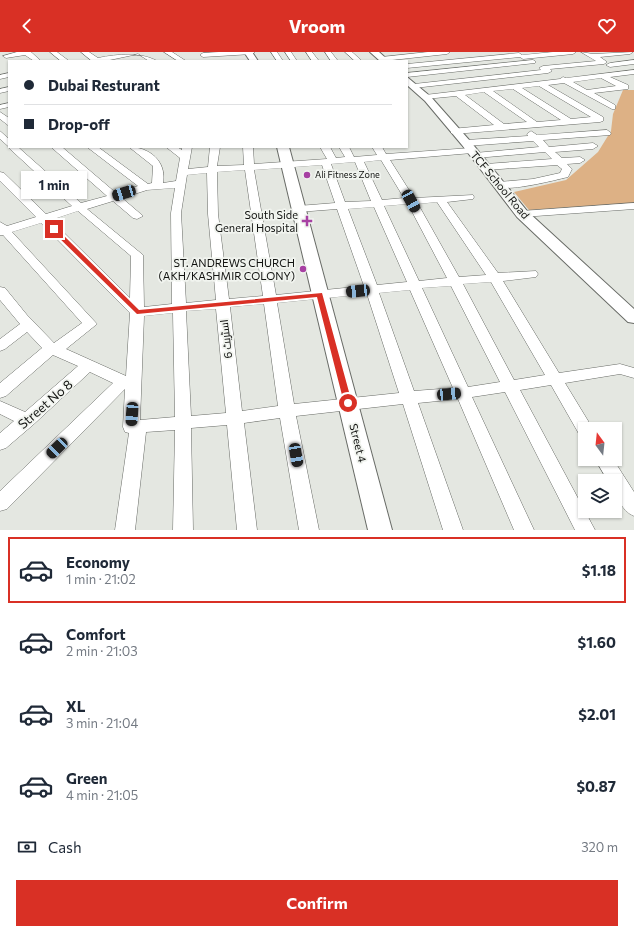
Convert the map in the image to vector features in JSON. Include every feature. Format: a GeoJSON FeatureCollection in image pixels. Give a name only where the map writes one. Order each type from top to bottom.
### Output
{"type":"FeatureCollection","features":[{"type":"Feature","properties":{"kind":"street"},"geometry":{"type":"LineString","coordinates":[[0,70],[5,59],[27,52],[37,60]]}},
{"type":"Feature","properties":{"kind":"street"},"geometry":{"type":"LineString","coordinates":[[53,52],[65,60]]}},
{"type":"Feature","properties":{"kind":"street"},"geometry":{"type":"LineString","coordinates":[[84,52],[96,60]]}},
{"type":"Feature","properties":{"kind":"street"},"geometry":{"type":"LineString","coordinates":[[110,52],[123,60]]}},
{"type":"Feature","properties":{"kind":"street"},"geometry":{"type":"LineString","coordinates":[[102,60],[139,52],[152,60]]}},
{"type":"Feature","properties":{"kind":"street"},"geometry":{"type":"LineString","coordinates":[[167,52],[181,60]]}},
{"type":"Feature","properties":{"kind":"street"},"geometry":{"type":"LineString","coordinates":[[204,56],[222,56],[252,52]]}},
{"type":"Feature","properties":{"kind":"street"},"geometry":{"type":"LineString","coordinates":[[309,52],[315,60]]}},
{"type":"Feature","properties":{"kind":"street"},"geometry":{"type":"LineString","coordinates":[[328,52],[334,60]]}},
{"type":"Feature","properties":{"kind":"street"},"geometry":{"type":"LineString","coordinates":[[348,52],[358,60]]}},
{"type":"Feature","properties":{"kind":"street"},"geometry":{"type":"LineString","coordinates":[[374,52],[384,60],[446,52],[498,88]]}},
{"type":"Feature","properties":{"kind":"street"},"geometry":{"type":"LineString","coordinates":[[408,66],[519,54],[573,52]]}},
{"type":"Feature","properties":{"kind":"street"},"geometry":{"type":"LineString","coordinates":[[584,52],[606,63],[632,73]]}},
{"type":"Feature","properties":{"kind":"street"},"geometry":{"type":"LineString","coordinates":[[592,56],[630,52]]}},
{"type":"Feature","properties":{"kind":"street"},"geometry":{"type":"LineString","coordinates":[[519,54],[612,107]]}},
{"type":"Feature","properties":{"kind":"street"},"geometry":{"type":"LineString","coordinates":[[409,80],[470,69],[533,62]]}},
{"type":"Feature","properties":{"kind":"street"},"geometry":{"type":"LineString","coordinates":[[409,80],[483,78],[606,63],[634,62]]}},
{"type":"Feature","properties":{"kind":"street"},"geometry":{"type":"LineString","coordinates":[[425,97],[632,73]]}},
{"type":"Feature","properties":{"kind":"street"},"geometry":{"type":"LineString","coordinates":[[586,92],[626,87],[602,76]]}},
{"type":"Feature","properties":{"kind":"street","name":"TCF School Road"},"geometry":{"type":"LineString","coordinates":[[409,80],[486,168],[522,214],[634,318]]}},
{"type":"Feature","properties":{"kind":"street"},"geometry":{"type":"LineString","coordinates":[[612,81],[634,83]]}},
{"type":"Feature","properties":{"kind":"street"},"geometry":{"type":"LineString","coordinates":[[454,131],[600,119],[540,83]]}},
{"type":"Feature","properties":{"kind":"street"},"geometry":{"type":"LineString","coordinates":[[514,86],[569,121]]}},
{"type":"Feature","properties":{"kind":"street"},"geometry":{"type":"LineString","coordinates":[[486,90],[535,124]]}},
{"type":"Feature","properties":{"kind":"street"},"geometry":{"type":"LineString","coordinates":[[458,93],[501,126]]}},
{"type":"Feature","properties":{"kind":"street"},"geometry":{"type":"LineString","coordinates":[[0,114],[8,122]]}},
{"type":"Feature","properties":{"kind":"street"},"geometry":{"type":"LineString","coordinates":[[499,185],[533,182],[564,175],[567,169],[545,150],[536,138],[520,125]]}},
{"type":"Feature","properties":{"kind":"street"},"geometry":{"type":"LineString","coordinates":[[0,392],[52,349],[90,324],[1,229],[43,218],[146,186],[157,186],[212,170],[286,164],[328,156],[354,159],[381,152],[441,153],[470,150],[536,138],[607,133]]}},
{"type":"Feature","properties":{"kind":"street"},"geometry":{"type":"LineString","coordinates":[[0,134],[8,142]]}},
{"type":"Feature","properties":{"kind":"street"},"geometry":{"type":"LineString","coordinates":[[470,150],[545,150],[593,146]]}},
{"type":"Feature","properties":{"kind":"street"},"geometry":{"type":"LineString","coordinates":[[14,148],[79,207],[137,255],[137,312],[129,384],[131,428],[235,418],[348,403],[463,393],[620,370],[634,373]]}},
{"type":"Feature","properties":{"kind":"street"},"geometry":{"type":"LineString","coordinates":[[57,148],[137,216]]}},
{"type":"Feature","properties":{"kind":"street"},"geometry":{"type":"LineString","coordinates":[[93,148],[146,186]]}},
{"type":"Feature","properties":{"kind":"street"},"geometry":{"type":"LineString","coordinates":[[136,148],[157,162],[161,174],[157,186]]}},
{"type":"Feature","properties":{"kind":"street"},"geometry":{"type":"LineString","coordinates":[[174,148],[185,151],[176,213],[184,423],[183,530]]}},
{"type":"Feature","properties":{"kind":"street","name":"اسٹریٹ 6"},"geometry":{"type":"LineString","coordinates":[[215,148],[212,170],[213,214],[247,530]]}},
{"type":"Feature","properties":{"kind":"street"},"geometry":{"type":"LineString","coordinates":[[248,148],[249,167],[270,299],[309,530]]}},
{"type":"Feature","properties":{"kind":"street","name":"Street 4"},"geometry":{"type":"LineString","coordinates":[[283,148],[380,530]]}},
{"type":"Feature","properties":{"kind":"street"},"geometry":{"type":"LineString","coordinates":[[345,148],[354,159],[377,204],[524,530]]}},
{"type":"Feature","properties":{"kind":"street"},"geometry":{"type":"LineString","coordinates":[[381,152],[411,201],[455,281],[585,530]]}},
{"type":"Feature","properties":{"kind":"street"},"geometry":{"type":"LineString","coordinates":[[328,156],[341,206],[372,290],[453,530]]}},
{"type":"Feature","properties":{"kind":"street"},"geometry":{"type":"LineString","coordinates":[[486,168],[580,160]]}},
{"type":"Feature","properties":{"kind":"street"},"geometry":{"type":"LineString","coordinates":[[0,175],[137,312]]}},
{"type":"Feature","properties":{"kind":"street"},"geometry":{"type":"LineString","coordinates":[[298,209],[469,197]]}},
{"type":"Feature","properties":{"kind":"street"},"geometry":{"type":"LineString","coordinates":[[440,199],[495,278],[581,422]]}},
{"type":"Feature","properties":{"kind":"street"},"geometry":{"type":"LineString","coordinates":[[522,214],[634,206]]}},
{"type":"Feature","properties":{"kind":"street"},"geometry":{"type":"LineString","coordinates":[[137,312],[532,274]]}},
{"type":"Feature","properties":{"kind":"street"},"geometry":{"type":"LineString","coordinates":[[3,300],[52,349],[129,384]]}},
{"type":"Feature","properties":{"kind":"street"},"geometry":{"type":"LineString","coordinates":[[0,346],[28,324]]}},
{"type":"Feature","properties":{"kind":"street","name":"Street No 8"},"geometry":{"type":"LineString","coordinates":[[0,443],[89,365]]}},
{"type":"Feature","properties":{"kind":"street"},"geometry":{"type":"LineString","coordinates":[[0,503],[129,384]]}},
{"type":"Feature","properties":{"kind":"street"},"geometry":{"type":"LineString","coordinates":[[0,407],[28,420]]}},
{"type":"Feature","properties":{"kind":"street"},"geometry":{"type":"LineString","coordinates":[[125,530],[138,427]]}},
{"type":"Feature","properties":{"kind":"street"},"geometry":{"type":"LineString","coordinates":[[608,466],[634,508]]}},
{"type":"Feature","properties":{"kind":"shaded area"},"geometry":{"type":"Polygon","coordinates":[[[623,90],[634,90],[634,203],[529,210],[514,192],[566,180],[598,152],[611,131],[613,114],[623,90]]]}},
{"type":"Feature","properties":{"kind":"place","name":"Ali Fitness Zone"},"geometry":{"type":"Point","coordinates":[307,175]}},
{"type":"Feature","properties":{"kind":"place","name":"South Side General Hospital"},"geometry":{"type":"Point","coordinates":[307,221]}},
{"type":"Feature","properties":{"kind":"place","name":"ST. ANDREWS CHURCH (AKH/KASHMIR COLONY)"},"geometry":{"type":"Point","coordinates":[303,269]}},
{"type":"Feature","properties":{"kind":"route"},"geometry":{"type":"LineString","coordinates":[[54,229],[137,312],[320,294],[348,403]]}}]}
